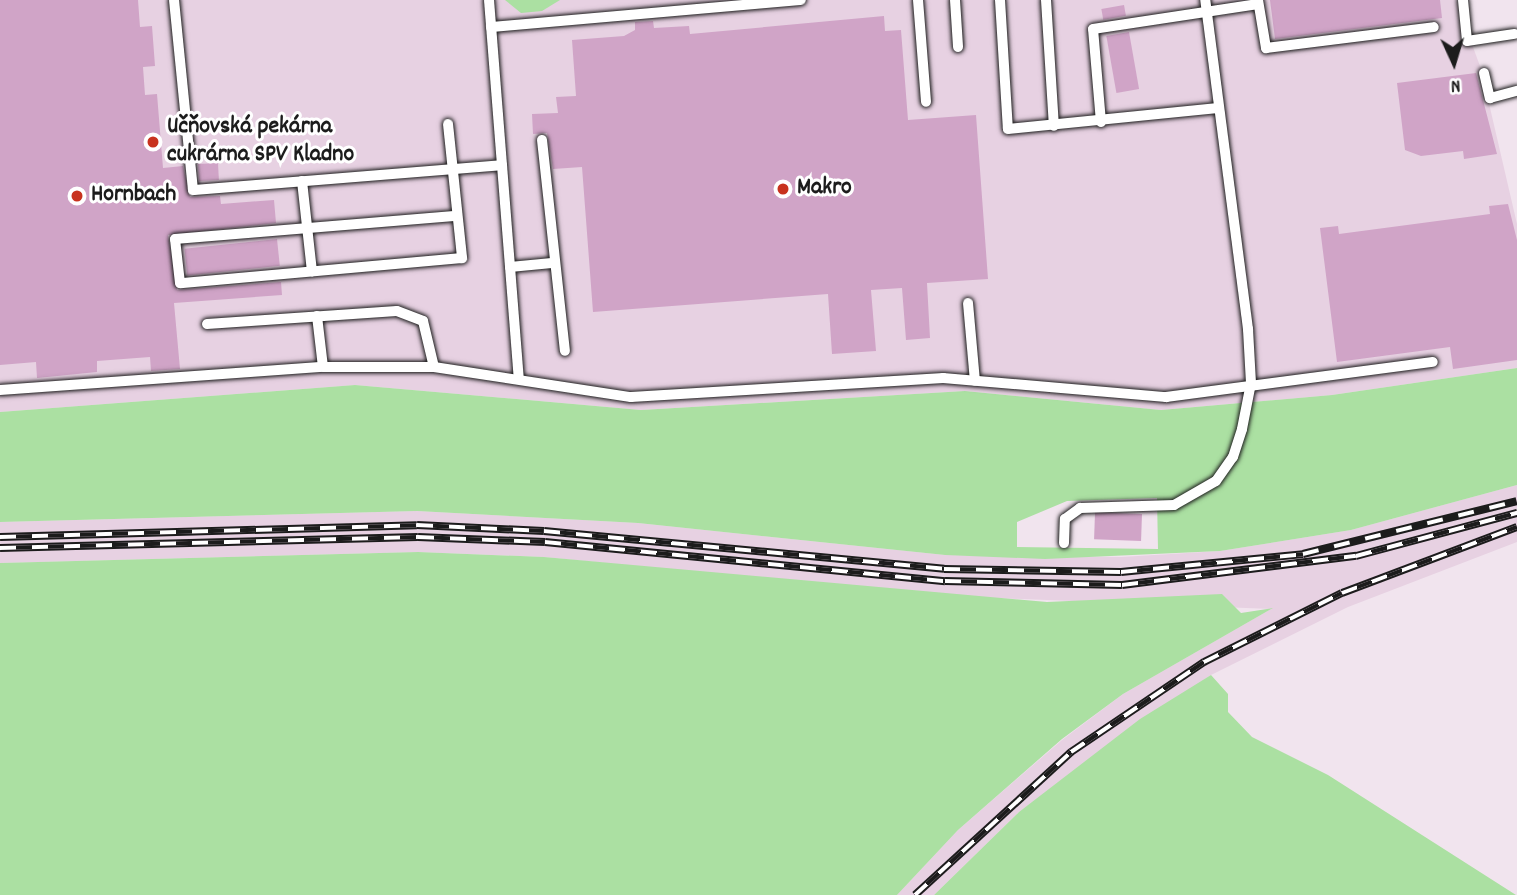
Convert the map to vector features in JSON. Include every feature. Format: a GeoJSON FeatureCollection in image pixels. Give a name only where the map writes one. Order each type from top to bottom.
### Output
{"type":"FeatureCollection","features":[{"type":"Feature","properties":{"kind":"lane"},"geometry":{"type":"LineString","coordinates":[[174,0],[193,190],[502,165]]}},
{"type":"Feature","properties":{"kind":"lane"},"geometry":{"type":"LineString","coordinates":[[489,0],[519,379]]}},
{"type":"Feature","properties":{"kind":"lane"},"geometry":{"type":"LineString","coordinates":[[491,27],[801,0]]}},
{"type":"Feature","properties":{"kind":"lane"},"geometry":{"type":"LineString","coordinates":[[918,0],[926,102]]}},
{"type":"Feature","properties":{"kind":"lane"},"geometry":{"type":"LineString","coordinates":[[955,0],[958,47]]}},
{"type":"Feature","properties":{"kind":"lane"},"geometry":{"type":"LineString","coordinates":[[1000,0],[1008,129],[1101,122],[1218,108]]}},
{"type":"Feature","properties":{"kind":"lane"},"geometry":{"type":"LineString","coordinates":[[1046,0],[1054,125]]}},
{"type":"Feature","properties":{"kind":"lane"},"geometry":{"type":"LineString","coordinates":[[1463,0],[1467,41],[1514,34]]}},
{"type":"Feature","properties":{"kind":"lane"},"geometry":{"type":"LineString","coordinates":[[1101,122],[1093,29],[1206,5],[1258,2],[1266,48],[1434,27]]}},
{"type":"Feature","properties":{"kind":"lane"},"geometry":{"type":"LineString","coordinates":[[1064,543],[1065,519],[1080,508],[1174,505],[1216,481],[1233,457],[1251,383],[1206,5]]}},
{"type":"Feature","properties":{"kind":"lane"},"geometry":{"type":"LineString","coordinates":[[1484,73],[1490,98],[1517,91]]}},
{"type":"Feature","properties":{"kind":"lane"},"geometry":{"type":"LineString","coordinates":[[448,124],[462,258],[180,283],[175,239],[457,216]]}},
{"type":"Feature","properties":{"kind":"lane"},"geometry":{"type":"LineString","coordinates":[[542,139],[552,263],[565,351]]}},
{"type":"Feature","properties":{"kind":"lane"},"geometry":{"type":"LineString","coordinates":[[302,181],[312,271]]}},
{"type":"Feature","properties":{"kind":"lane"},"geometry":{"type":"LineString","coordinates":[[510,267],[552,263]]}},
{"type":"Feature","properties":{"kind":"lane"},"geometry":{"type":"LineString","coordinates":[[968,303],[975,381]]}},
{"type":"Feature","properties":{"kind":"lane"},"geometry":{"type":"LineString","coordinates":[[207,324],[397,311],[423,321],[434,367]]}},
{"type":"Feature","properties":{"kind":"lane"},"geometry":{"type":"LineString","coordinates":[[317,316],[323,367]]}},
{"type":"Feature","properties":{"kind":"lane"},"geometry":{"type":"LineString","coordinates":[[0,390],[323,367],[434,367],[631,397],[975,381],[1166,397],[1251,383],[1433,362]]}},
{"type":"Feature","properties":{"kind":"shaded area"},"geometry":{"type":"Polygon","coordinates":[[[0,0],[1456,0],[1481,69],[1517,224],[1517,368],[1332,395],[1161,410],[965,391],[641,410],[355,385],[0,412],[0,0]]]}},
{"type":"Feature","properties":{"kind":"shaded area"},"geometry":{"type":"Polygon","coordinates":[[[1517,485],[1517,542],[1348,607],[1211,675],[1019,812],[934,895],[897,895],[958,830],[1062,740],[1123,694],[1271,609],[944,596],[544,557],[418,552],[0,563],[0,522],[417,511],[638,523],[945,555],[1121,557],[1220,551],[1351,530],[1517,485]]]}},
{"type":"Feature","properties":{"kind":"green space"},"geometry":{"type":"Polygon","coordinates":[[[505,0],[560,0],[542,11],[521,13],[505,0]]]}},
{"type":"Feature","properties":{"kind":"green space"},"geometry":{"type":"Polygon","coordinates":[[[1517,368],[1517,485],[1351,530],[1220,551],[1045,559],[945,555],[638,523],[417,511],[0,522],[0,412],[355,385],[641,410],[965,391],[1161,410],[1332,395],[1517,368]],[[1157,498],[1067,501],[1017,522],[1017,547],[1158,549],[1157,498]]]}},
{"type":"Feature","properties":{"kind":"green space"},"geometry":{"type":"Polygon","coordinates":[[[418,552],[544,557],[1047,602],[1222,594],[1241,613],[1273,608],[1123,694],[1062,739],[958,830],[897,895],[0,895],[0,563],[418,552]]]}},
{"type":"Feature","properties":{"kind":"green space"},"geometry":{"type":"Polygon","coordinates":[[[1211,675],[1228,694],[1228,712],[1252,737],[1328,775],[1516,895],[934,895],[1019,812],[1140,719],[1211,675]]]}},
{"type":"Feature","properties":{"kind":"building","name":"Hornbach"},"geometry":{"type":"Polygon","coordinates":[[[0,0],[138,0],[140,27],[152,26],[155,66],[143,67],[145,95],[157,94],[163,168],[183,166],[190,197],[220,196],[221,204],[274,200],[276,223],[168,235],[177,290],[281,282],[282,295],[174,303],[180,369],[151,371],[150,357],[97,361],[97,372],[37,378],[36,362],[0,365],[0,0]]]}},
{"type":"Feature","properties":{"kind":"building"},"geometry":{"type":"Polygon","coordinates":[[[1270,0],[1440,0],[1442,18],[1275,39],[1270,0]]]}},
{"type":"Feature","properties":{"kind":"building"},"geometry":{"type":"Polygon","coordinates":[[[1124,5],[1126,16],[1103,20],[1101,9],[1124,5]]]}},
{"type":"Feature","properties":{"kind":"building","name":"Makro"},"geometry":{"type":"Polygon","coordinates":[[[884,16],[885,31],[901,30],[908,120],[976,115],[988,279],[927,283],[930,338],[906,340],[902,288],[871,290],[876,351],[832,354],[828,294],[593,312],[582,167],[553,169],[547,133],[533,134],[532,114],[558,113],[556,97],[576,96],[572,40],[624,36],[635,30],[635,22],[653,21],[654,28],[689,26],[690,34],[884,16]]]}},
{"type":"Feature","properties":{"kind":"building"},"geometry":{"type":"Polygon","coordinates":[[[1129,32],[1139,89],[1116,93],[1106,36],[1129,32]]]}},
{"type":"Feature","properties":{"kind":"building"},"geometry":{"type":"Polygon","coordinates":[[[1476,73],[1497,154],[1464,159],[1463,151],[1421,156],[1405,150],[1397,83],[1476,73]]]}},
{"type":"Feature","properties":{"kind":"building"},"geometry":{"type":"Polygon","coordinates":[[[218,163],[219,180],[199,181],[198,164],[218,163]]]}},
{"type":"Feature","properties":{"kind":"building"},"geometry":{"type":"Polygon","coordinates":[[[1508,204],[1517,240],[1517,360],[1453,369],[1450,347],[1337,362],[1320,228],[1338,226],[1339,234],[1490,214],[1489,206],[1508,204]]]}},
{"type":"Feature","properties":{"kind":"building"},"geometry":{"type":"Polygon","coordinates":[[[277,239],[280,266],[187,276],[185,249],[277,239]]]}},
{"type":"Feature","properties":{"kind":"building"},"geometry":{"type":"Polygon","coordinates":[[[1095,512],[1142,514],[1141,541],[1094,539],[1095,512]]]}},
{"type":"Feature","properties":{"kind":"railway"},"geometry":{"type":"LineString","coordinates":[[0,537],[417,525],[544,531],[944,569],[1121,572],[1303,554],[1517,501]]}},
{"type":"Feature","properties":{"kind":"railway"},"geometry":{"type":"LineString","coordinates":[[0,548],[418,537],[545,542],[945,581],[1122,585],[1356,556],[1517,513]]}},
{"type":"Feature","properties":{"kind":"railway"},"geometry":{"type":"LineString","coordinates":[[915,895],[1071,752],[1204,662],[1342,593],[1517,527]]}},
{"type":"Feature","properties":{"kind":"place","name":"Učňovská pekárna cukrárna SPV Kladno"},"geometry":{"type":"Point","coordinates":[153,142]}},
{"type":"Feature","properties":{"kind":"place","name":"Makro"},"geometry":{"type":"Point","coordinates":[783,189]}},
{"type":"Feature","properties":{"kind":"place","name":"Hornbach"},"geometry":{"type":"Point","coordinates":[77,196]}}]}
